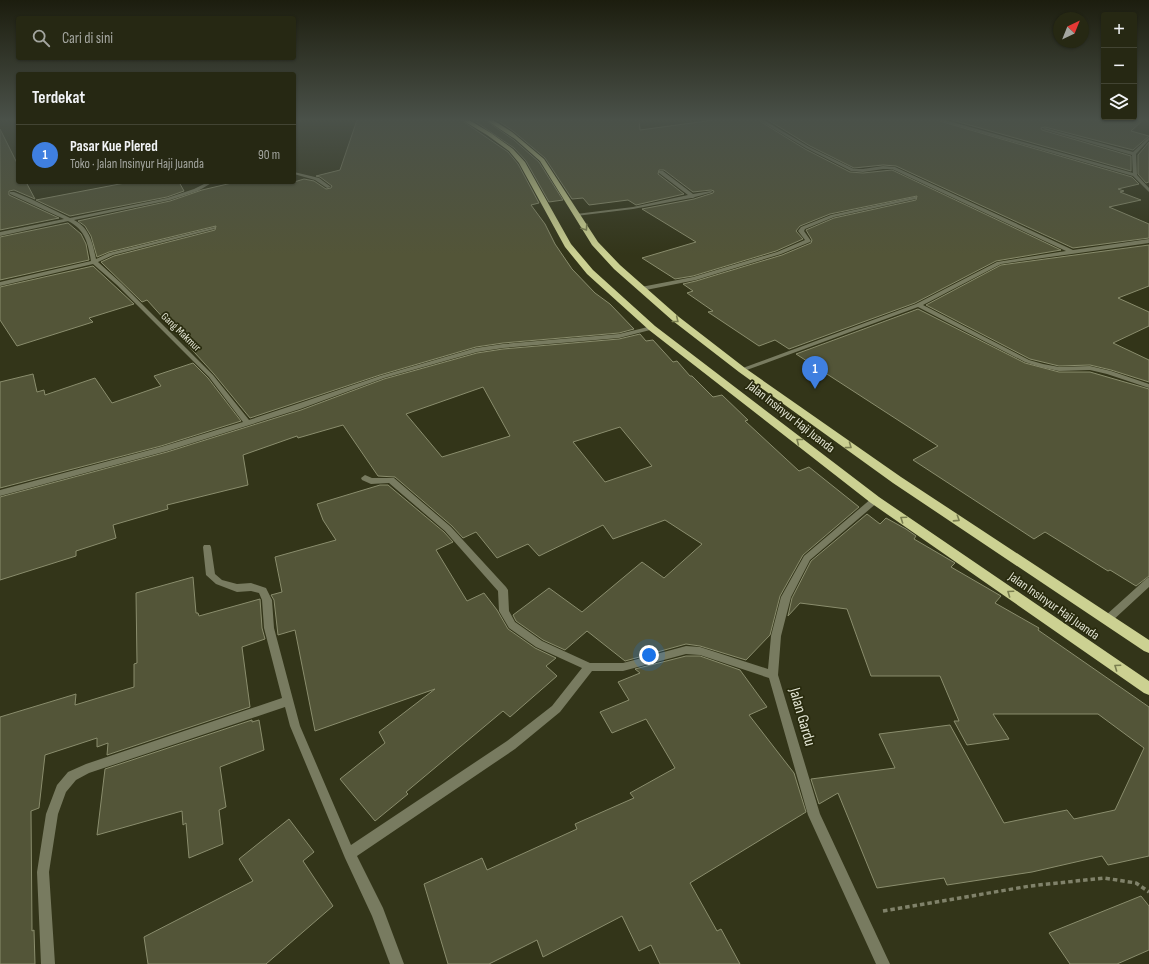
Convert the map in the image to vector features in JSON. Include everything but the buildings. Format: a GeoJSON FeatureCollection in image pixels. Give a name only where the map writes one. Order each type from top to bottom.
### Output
{"type":"FeatureCollection","features":[{"type":"Feature","properties":{"kind":"highway","name":"Jalan Insinyur Haji Juanda"},"geometry":{"type":"LineString","coordinates":[[524,165],[568,245],[590,272],[652,328],[875,500],[1149,689]]}},
{"type":"Feature","properties":{"kind":"highway","name":"Jalan Insinyur Haji Juanda"},"geometry":{"type":"LineString","coordinates":[[545,165],[595,243],[617,267],[676,319],[742,370],[897,480],[1149,646]]}},
{"type":"Feature","properties":{"kind":"street"},"geometry":{"type":"LineString","coordinates":[[842,165],[853,170],[885,167],[893,168],[1071,252]]}},
{"type":"Feature","properties":{"kind":"street"},"geometry":{"type":"LineString","coordinates":[[1099,165],[1135,175],[1149,191]]}},
{"type":"Feature","properties":{"kind":"street"},"geometry":{"type":"LineString","coordinates":[[1135,165],[1135,175]]}},
{"type":"Feature","properties":{"kind":"street"},"geometry":{"type":"LineString","coordinates":[[661,172],[694,197]]}},
{"type":"Feature","properties":{"kind":"street"},"geometry":{"type":"LineString","coordinates":[[296,173],[316,178],[323,181],[329,187]]}},
{"type":"Feature","properties":{"kind":"street"},"geometry":{"type":"LineString","coordinates":[[0,234],[168,199],[196,190],[207,184]]}},
{"type":"Feature","properties":{"kind":"street"},"geometry":{"type":"LineString","coordinates":[[576,215],[633,208],[694,197],[711,192]]}},
{"type":"Feature","properties":{"kind":"street"},"geometry":{"type":"LineString","coordinates":[[12,193],[76,223],[89,238],[94,262]]}},
{"type":"Feature","properties":{"kind":"street"},"geometry":{"type":"LineString","coordinates":[[641,289],[694,279],[779,253],[808,241],[801,231],[803,228],[833,216],[914,198]]}},
{"type":"Feature","properties":{"kind":"street"},"geometry":{"type":"LineString","coordinates":[[0,284],[94,262],[111,254],[212,228]]}},
{"type":"Feature","properties":{"kind":"street"},"geometry":{"type":"LineString","coordinates":[[1142,241],[1149,244]]}},
{"type":"Feature","properties":{"kind":"street"},"geometry":{"type":"LineString","coordinates":[[742,370],[918,305],[999,263],[1149,241]]}},
{"type":"Feature","properties":{"kind":"street","name":"Gang Makmur"},"geometry":{"type":"LineString","coordinates":[[94,262],[119,284],[212,376],[247,422]]}},
{"type":"Feature","properties":{"kind":"street"},"geometry":{"type":"LineString","coordinates":[[918,305],[1027,361],[1042,366],[1059,369],[1090,368],[1109,372],[1149,386]]}},
{"type":"Feature","properties":{"kind":"street"},"geometry":{"type":"LineString","coordinates":[[0,493],[164,449],[382,377],[476,350],[502,346],[619,336],[652,328]]}},
{"type":"Feature","properties":{"kind":"street"},"geometry":{"type":"LineString","coordinates":[[365,478],[371,480],[391,480],[448,529],[504,590],[504,611],[512,625],[539,644],[589,667],[623,667],[686,650],[700,651],[773,675]]}},
{"type":"Feature","properties":{"kind":"street","name":"Jalan Gardu"},"geometry":{"type":"LineString","coordinates":[[875,500],[807,558],[786,597],[776,636],[773,675],[814,815],[883,964]]}},
{"type":"Feature","properties":{"kind":"street"},"geometry":{"type":"LineString","coordinates":[[207,547],[211,575],[219,582],[237,588],[251,588],[263,591],[267,600],[269,628],[295,726],[349,854],[378,913],[397,964]]}},
{"type":"Feature","properties":{"kind":"street"},"geometry":{"type":"LineString","coordinates":[[1108,619],[1149,581]]}},
{"type":"Feature","properties":{"kind":"street"},"geometry":{"type":"LineString","coordinates":[[349,854],[511,745],[556,709],[589,667]]}},
{"type":"Feature","properties":{"kind":"street"},"geometry":{"type":"LineString","coordinates":[[48,964],[42,872],[52,814],[61,789],[72,776],[86,769],[288,701]]}},
{"type":"Feature","properties":{"kind":"path"},"geometry":{"type":"LineString","coordinates":[[859,915],[1030,886],[1104,878],[1136,883],[1149,892]]}},
{"type":"Feature","properties":{"kind":"place","name":"Pasar Kue Plered"},"geometry":{"type":"Point","coordinates":[815,389]}}]}
